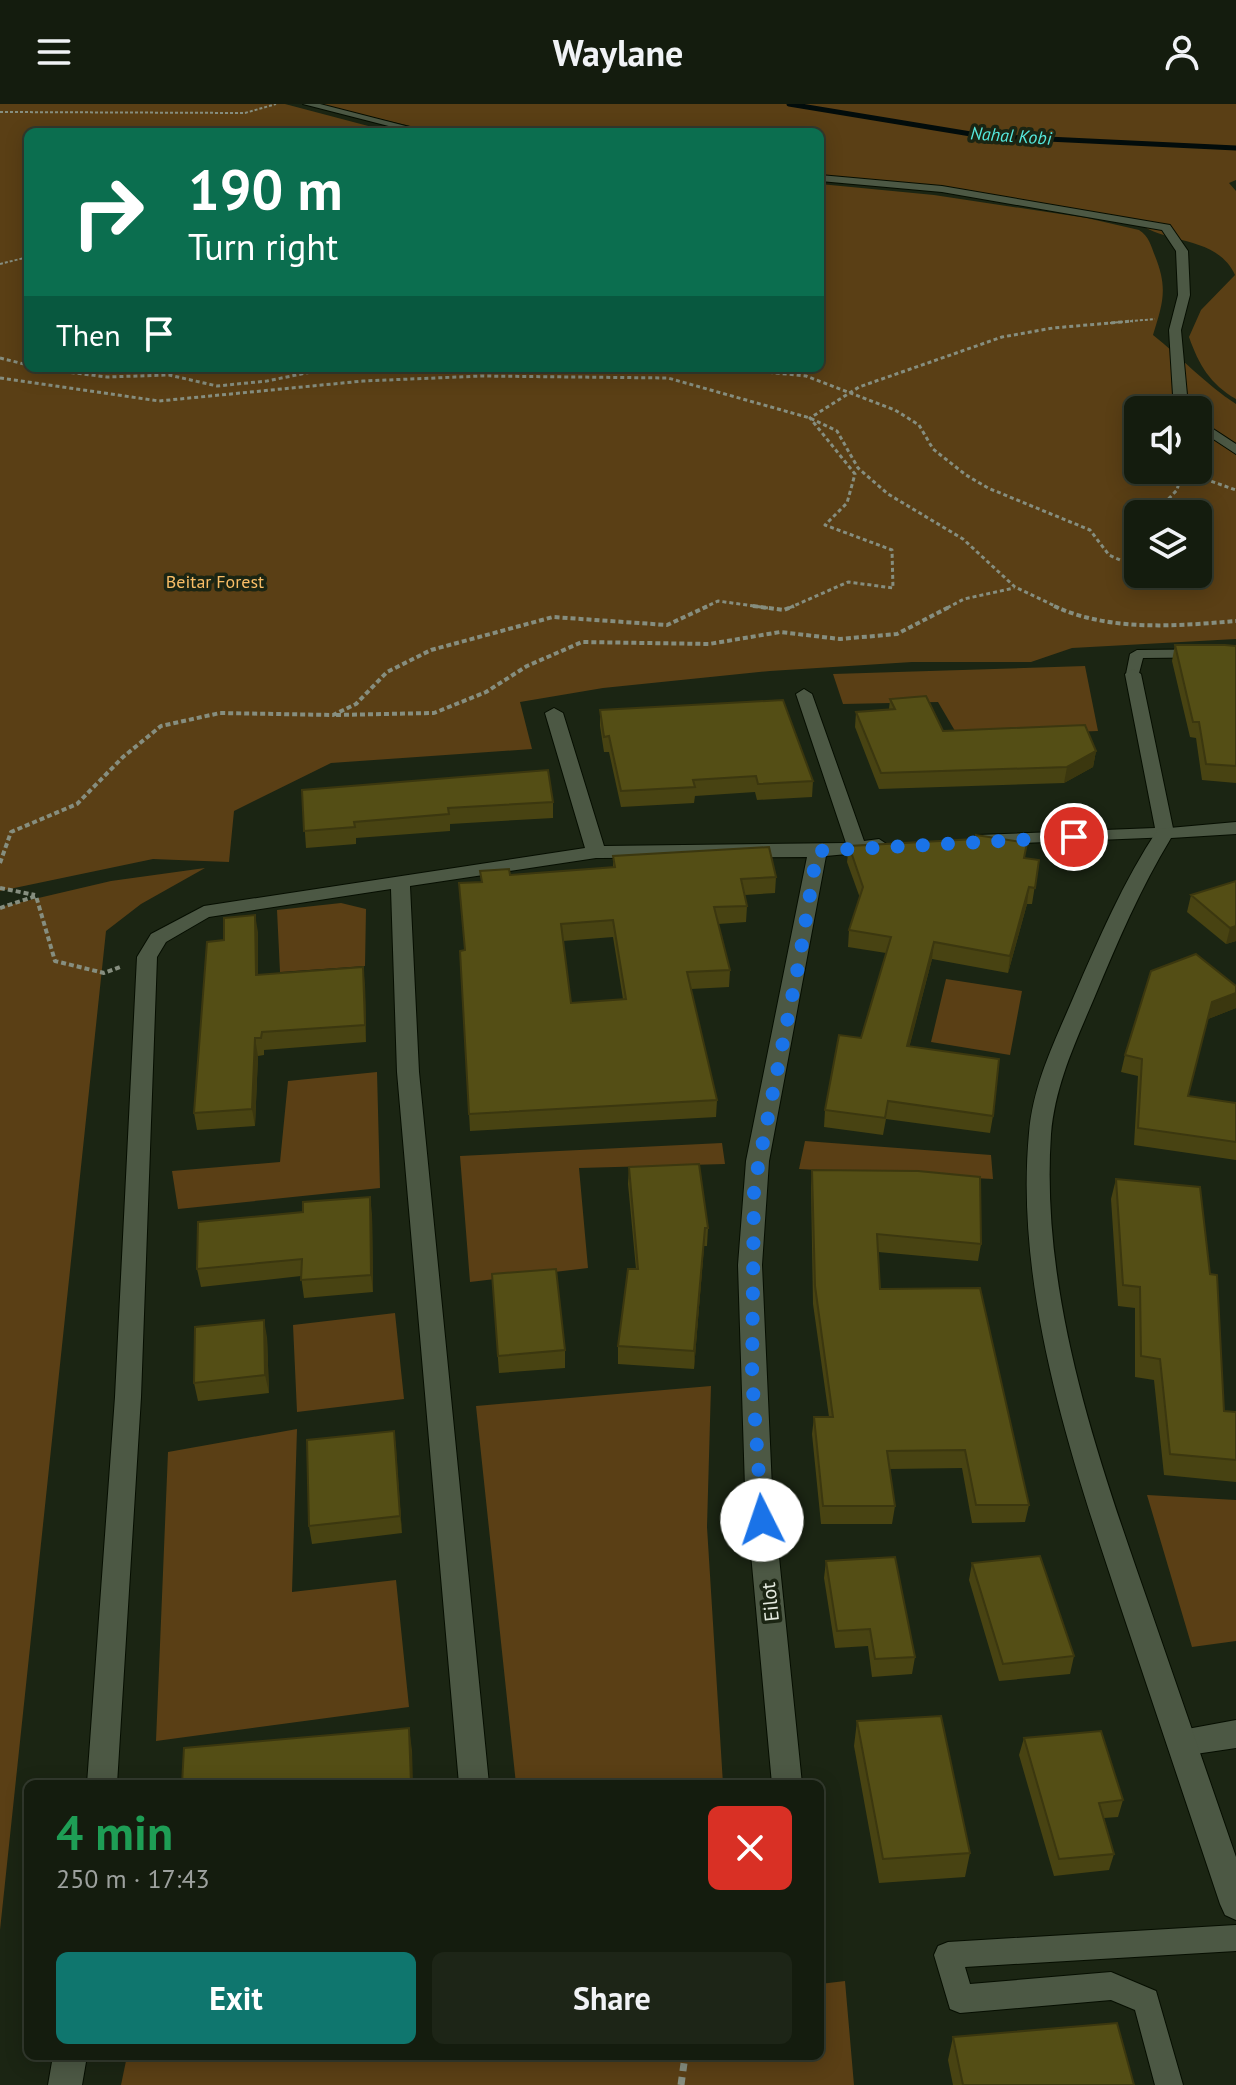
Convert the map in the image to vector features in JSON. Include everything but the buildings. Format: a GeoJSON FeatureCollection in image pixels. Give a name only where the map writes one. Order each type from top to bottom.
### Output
{"type":"FeatureCollection","features":[{"type":"Feature","properties":{"kind":"street"},"geometry":{"type":"LineString","coordinates":[[308,104],[407,128]]}},
{"type":"Feature","properties":{"kind":"street"},"geometry":{"type":"LineString","coordinates":[[824,178],[942,189],[1166,227],[1182,251],[1184,295],[1176,317],[1181,396]]}},
{"type":"Feature","properties":{"kind":"street"},"geometry":{"type":"LineString","coordinates":[[1212,433],[1236,450]]}},
{"type":"Feature","properties":{"kind":"street"},"geometry":{"type":"LineString","coordinates":[[1133,674],[1165,833],[1131,887],[1051,1075],[1040,1132],[1039,1222],[1053,1314],[1074,1412],[1130,1599],[1236,1904]]}},
{"type":"Feature","properties":{"kind":"street"},"geometry":{"type":"LineString","coordinates":[[804,694],[857,847]]}},
{"type":"Feature","properties":{"kind":"street"},"geometry":{"type":"LineString","coordinates":[[554,713],[596,852]]}},
{"type":"Feature","properties":{"kind":"street"},"geometry":{"type":"LineString","coordinates":[[952,842],[1236,828]]}},
{"type":"Feature","properties":{"kind":"street"},"geometry":{"type":"LineString","coordinates":[[102,1780],[128,1397],[147,957],[158,938],[204,912],[596,852],[817,851],[896,845]]}},
{"type":"Feature","properties":{"kind":"street","name":"Eilot"},"geometry":{"type":"LineString","coordinates":[[787,1780],[762,1520],[752,1376],[751,1270],[754,1187],[796,977],[817,851]]}},
{"type":"Feature","properties":{"kind":"street"},"geometry":{"type":"LineString","coordinates":[[400,884],[409,1087],[474,1780]]}},
{"type":"Feature","properties":{"kind":"street"},"geometry":{"type":"LineString","coordinates":[[1182,1742],[1236,1734]]}},
{"type":"Feature","properties":{"kind":"street"},"geometry":{"type":"LineString","coordinates":[[65,2085],[69,2060]]}},
{"type":"Feature","properties":{"kind":"lane"},"geometry":{"type":"LineString","coordinates":[[1133,674],[1137,654],[1236,653]]}},
{"type":"Feature","properties":{"kind":"lane"},"geometry":{"type":"LineString","coordinates":[[1169,2085],[1146,2001],[1111,1986],[960,1999],[948,1955],[1236,1938]]}},
{"type":"Feature","properties":{"kind":"path"},"geometry":{"type":"LineString","coordinates":[[0,112],[245,113],[276,104]]}},
{"type":"Feature","properties":{"kind":"path"},"geometry":{"type":"LineString","coordinates":[[0,264],[24,258]]}},
{"type":"Feature","properties":{"kind":"path"},"geometry":{"type":"LineString","coordinates":[[810,418],[826,402],[869,381],[951,358],[977,345],[1018,333],[1176,317]]}},
{"type":"Feature","properties":{"kind":"path"},"geometry":{"type":"LineString","coordinates":[[0,358],[24,364]]}},
{"type":"Feature","properties":{"kind":"path"},"geometry":{"type":"LineString","coordinates":[[68,372],[107,377],[169,375],[217,386],[311,372]]}},
{"type":"Feature","properties":{"kind":"path"},"geometry":{"type":"LineString","coordinates":[[766,372],[806,376],[895,410],[919,425],[933,449],[947,462],[988,488],[1090,530],[1094,543],[1124,563]]}},
{"type":"Feature","properties":{"kind":"path"},"geometry":{"type":"LineString","coordinates":[[0,378],[159,401],[363,381],[482,376],[656,377],[691,382],[810,418],[837,431],[858,468],[888,494],[963,539],[1015,587],[1061,609],[1125,624],[1177,626],[1236,621]]}},
{"type":"Feature","properties":{"kind":"path"},"geometry":{"type":"LineString","coordinates":[[333,715],[356,704],[387,672],[431,650],[553,617],[667,625],[718,601],[784,610],[848,582],[893,588],[892,550],[825,525],[842,513],[852,496],[855,474],[810,418]]}},
{"type":"Feature","properties":{"kind":"path"},"geometry":{"type":"LineString","coordinates":[[1167,500],[1177,490],[1182,471],[1236,490]]}},
{"type":"Feature","properties":{"kind":"path"},"geometry":{"type":"LineString","coordinates":[[0,863],[11,832],[77,804],[123,757],[161,726],[220,713],[434,713],[486,692],[527,666],[582,642],[709,644],[780,632],[840,639],[897,634],[964,599],[1015,587]]}},
{"type":"Feature","properties":{"kind":"path"},"geometry":{"type":"LineString","coordinates":[[0,888],[36,896]]}},
{"type":"Feature","properties":{"kind":"path"},"geometry":{"type":"LineString","coordinates":[[36,896],[55,961],[104,973],[147,957]]}},
{"type":"Feature","properties":{"kind":"path"},"geometry":{"type":"LineString","coordinates":[[0,908],[36,896]]}},
{"type":"Feature","properties":{"kind":"path"},"geometry":{"type":"LineString","coordinates":[[681,2085],[684,2060]]}},
{"type":"Feature","properties":{"kind":"green space","name":"Beitar Forest"},"geometry":{"type":"Polygon","coordinates":[[[0,104],[285,104],[376,128],[24,128],[24,372],[824,372],[824,184],[934,195],[1087,218],[1139,230],[1145,235],[1159,267],[1163,287],[1153,335],[1236,404],[1236,639],[1072,648],[1031,662],[912,662],[770,671],[603,688],[520,702],[532,749],[331,763],[234,811],[229,862],[153,859],[0,891],[0,104]]]}},
{"type":"Feature","properties":{"kind":"green space"},"geometry":{"type":"Polygon","coordinates":[[[316,104],[1236,104],[1236,180],[1229,183],[1236,191],[1236,399],[1206,373],[1189,337],[1201,310],[1235,275],[1215,252],[1158,233],[1136,220],[941,188],[824,176],[824,128],[419,128],[316,104]]]}},
{"type":"Feature","properties":{"kind":"green space"},"geometry":{"type":"Polygon","coordinates":[[[1085,666],[1098,731],[958,736],[938,702],[843,704],[833,674],[1085,666]]]}},
{"type":"Feature","properties":{"kind":"green space"},"geometry":{"type":"Polygon","coordinates":[[[205,868],[141,904],[106,931],[0,1930],[0,907],[111,881],[205,868]]]}},
{"type":"Feature","properties":{"kind":"green space"},"geometry":{"type":"Polygon","coordinates":[[[341,903],[366,909],[365,966],[280,972],[277,910],[341,903]]]}},
{"type":"Feature","properties":{"kind":"green space"},"geometry":{"type":"Polygon","coordinates":[[[946,979],[1022,991],[1010,1055],[931,1042],[946,979]]]}},
{"type":"Feature","properties":{"kind":"green space"},"geometry":{"type":"Polygon","coordinates":[[[377,1072],[380,1188],[178,1209],[172,1171],[280,1162],[288,1081],[377,1072]]]}},
{"type":"Feature","properties":{"kind":"green space"},"geometry":{"type":"Polygon","coordinates":[[[805,1141],[991,1155],[993,1179],[799,1169],[805,1141]]]}},
{"type":"Feature","properties":{"kind":"green space"},"geometry":{"type":"Polygon","coordinates":[[[722,1143],[725,1164],[579,1168],[588,1268],[470,1282],[460,1156],[722,1143]]]}},
{"type":"Feature","properties":{"kind":"green space"},"geometry":{"type":"Polygon","coordinates":[[[395,1313],[404,1399],[297,1412],[293,1325],[395,1313]]]}},
{"type":"Feature","properties":{"kind":"green space"},"geometry":{"type":"Polygon","coordinates":[[[711,1386],[707,1527],[723,1780],[516,1780],[476,1406],[711,1386]]]}},
{"type":"Feature","properties":{"kind":"green space"},"geometry":{"type":"Polygon","coordinates":[[[297,1429],[292,1592],[396,1580],[409,1707],[156,1741],[168,1452],[297,1429]]]}},
{"type":"Feature","properties":{"kind":"green space"},"geometry":{"type":"Polygon","coordinates":[[[1147,1495],[1236,1500],[1236,1641],[1192,1647],[1147,1495]]]}},
{"type":"Feature","properties":{"kind":"green space"},"geometry":{"type":"Polygon","coordinates":[[[845,1981],[854,2085],[121,2085],[126,2060],[824,2060],[824,1984],[845,1981]]]}},
{"type":"Feature","properties":{"kind":"waterway","name":"Nahal Kobi"},"geometry":{"type":"LineString","coordinates":[[789,104],[983,136],[1236,148]]}},
{"type":"Feature","properties":{"kind":"route"},"geometry":{"type":"LineString","coordinates":[[762,1520],[752,1376],[754,1187],[799,962],[817,851],[900,844],[1074,837]]}}]}
